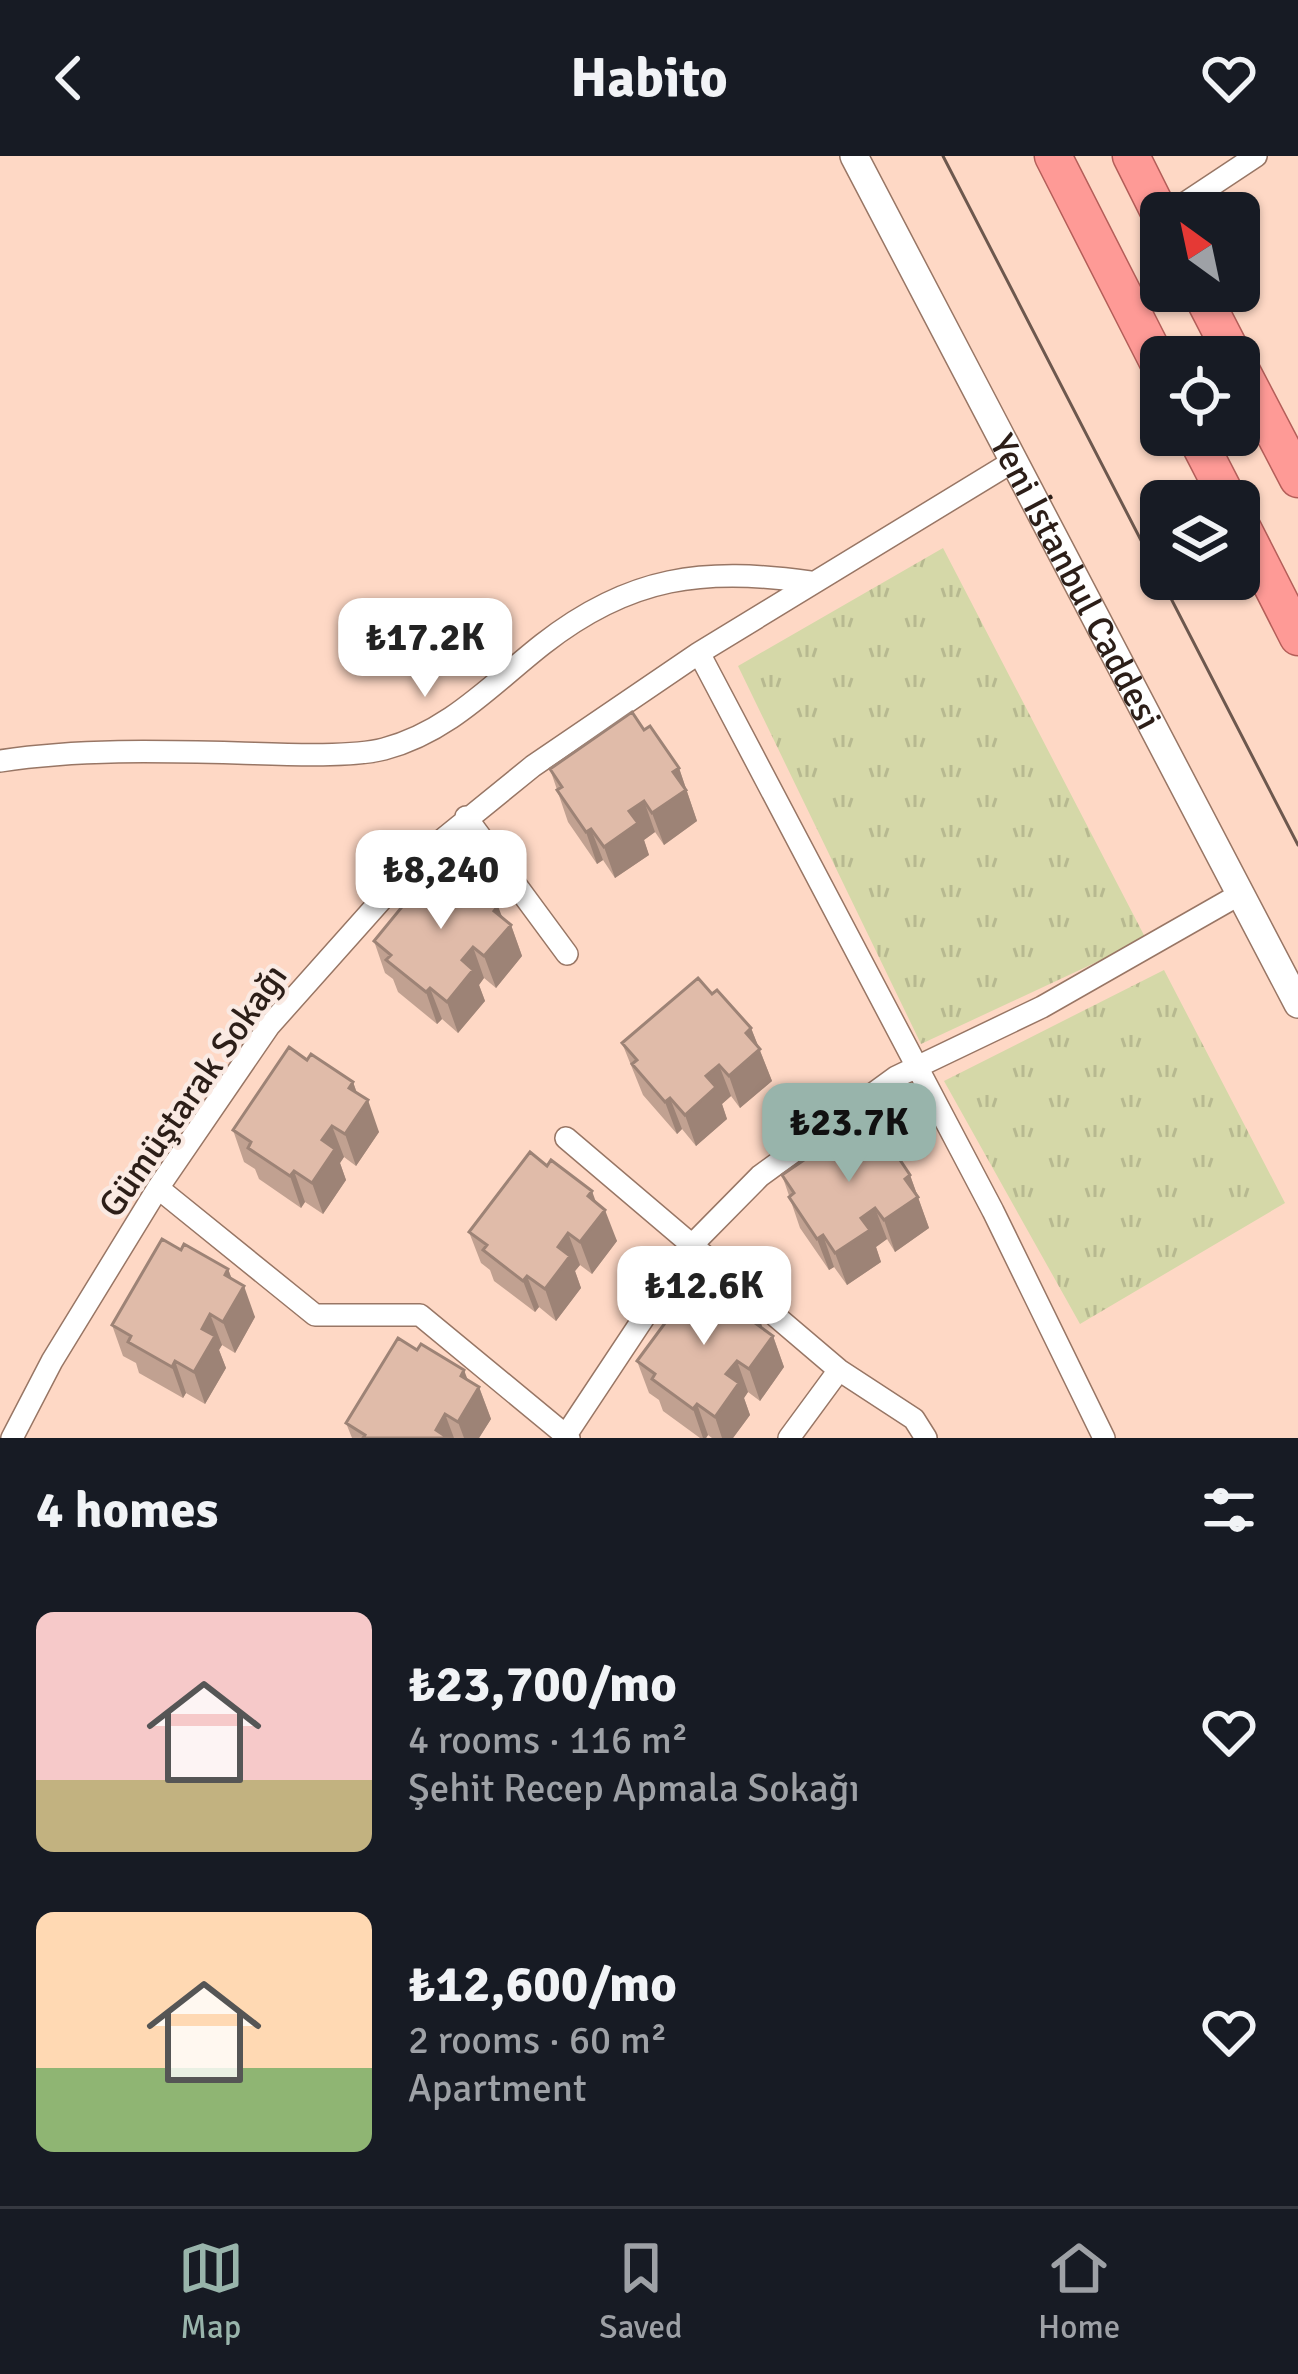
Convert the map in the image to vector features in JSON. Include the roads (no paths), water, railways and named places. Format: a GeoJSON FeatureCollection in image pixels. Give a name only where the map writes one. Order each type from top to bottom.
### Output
{"type":"FeatureCollection","features":[{"type":"Feature","properties":{"kind":"highway"},"geometry":{"type":"LineString","coordinates":[[1053,156],[1145,336]]}},
{"type":"Feature","properties":{"kind":"highway"},"geometry":{"type":"LineString","coordinates":[[1131,156],[1149,192]]}},
{"type":"Feature","properties":{"kind":"highway"},"geometry":{"type":"LineString","coordinates":[[1260,406],[1298,479]]}},
{"type":"Feature","properties":{"kind":"highway"},"geometry":{"type":"LineString","coordinates":[[1260,562],[1298,637]]}},
{"type":"Feature","properties":{"kind":"street","name":"Yeni İstanbul Caddesi"},"geometry":{"type":"LineString","coordinates":[[854,156],[1298,1004]]}},
{"type":"Feature","properties":{"kind":"street"},"geometry":{"type":"LineString","coordinates":[[1202,192],[1256,156]]}},
{"type":"Feature","properties":{"kind":"street","name":"Gümüştarak Sokağı"},"geometry":{"type":"LineString","coordinates":[[12,1438],[52,1361],[158,1188],[269,1026],[416,861],[533,766],[699,653],[1012,461]]}},
{"type":"Feature","properties":{"kind":"street"},"geometry":{"type":"LineString","coordinates":[[0,761],[145,751],[383,750],[459,716],[547,641],[625,595],[684,577],[745,573],[810,582]]}},
{"type":"Feature","properties":{"kind":"street"},"geometry":{"type":"LineString","coordinates":[[699,653],[993,1211],[1093,1434]]}},
{"type":"Feature","properties":{"kind":"street"},"geometry":{"type":"LineString","coordinates":[[466,817],[567,954]]}},
{"type":"Feature","properties":{"kind":"street"},"geometry":{"type":"LineString","coordinates":[[158,1188],[315,1315],[420,1315],[566,1437],[692,1245],[760,1176],[896,1077],[1115,968],[1242,893]]}},
{"type":"Feature","properties":{"kind":"street"},"geometry":{"type":"LineString","coordinates":[[566,1138],[838,1370],[914,1419],[926,1438]]}},
{"type":"Feature","properties":{"kind":"street"},"geometry":{"type":"LineString","coordinates":[[789,1438],[838,1370]]}},
{"type":"Feature","properties":{"kind":"tram line"},"geometry":{"type":"LineString","coordinates":[[943,156],[1298,845]]}}]}
